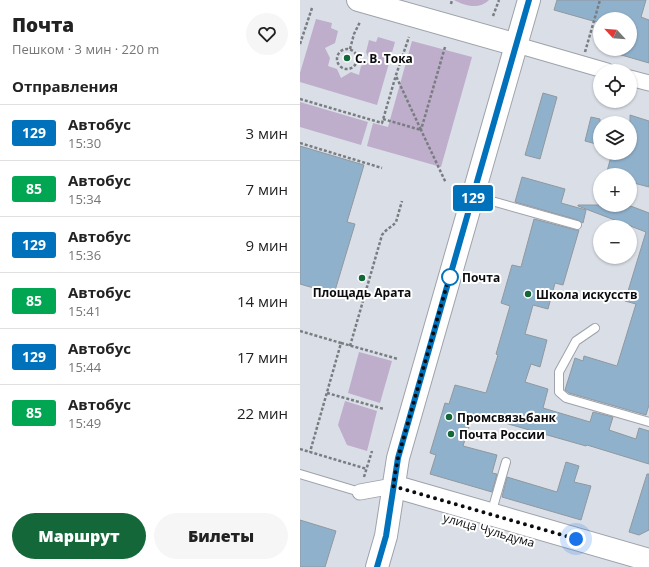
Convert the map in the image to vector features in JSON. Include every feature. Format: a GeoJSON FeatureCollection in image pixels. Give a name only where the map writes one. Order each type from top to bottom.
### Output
{"type":"FeatureCollection","features":[{"type":"Feature","properties":{"kind":"main road"},"geometry":{"type":"LineString","coordinates":[[358,0],[517,45]]}},
{"type":"Feature","properties":{"kind":"main road"},"geometry":{"type":"LineString","coordinates":[[377,567],[386,536],[398,458],[529,0]]}},
{"type":"Feature","properties":{"kind":"main road","name":"улица Чульдума"},"geometry":{"type":"LineString","coordinates":[[393,494],[491,514],[649,560]]}},
{"type":"Feature","properties":{"kind":"main road","name":"улица Чульдума"},"geometry":{"type":"LineString","coordinates":[[393,494],[618,567]]}},
{"type":"Feature","properties":{"kind":"street"},"geometry":{"type":"LineString","coordinates":[[517,45],[593,67]]}},
{"type":"Feature","properties":{"kind":"street"},"geometry":{"type":"LineString","coordinates":[[637,80],[649,83]]}},
{"type":"Feature","properties":{"kind":"street","name":"улица Чульдума"},"geometry":{"type":"LineString","coordinates":[[361,487],[393,494]]}},
{"type":"Feature","properties":{"kind":"lane"},"geometry":{"type":"LineString","coordinates":[[473,196],[577,225]]}},
{"type":"Feature","properties":{"kind":"lane"},"geometry":{"type":"LineString","coordinates":[[595,328],[576,341],[559,372],[559,392],[566,398],[649,422]]}},
{"type":"Feature","properties":{"kind":"lane"},"geometry":{"type":"LineString","coordinates":[[491,514],[506,462]]}},
{"type":"Feature","properties":{"kind":"lane","name":"улица Чульдума"},"geometry":{"type":"LineString","coordinates":[[300,474],[361,487]]}},
{"type":"Feature","properties":{"kind":"path"},"geometry":{"type":"LineString","coordinates":[[451,4],[452,0]]}},
{"type":"Feature","properties":{"kind":"path"},"geometry":{"type":"LineString","coordinates":[[493,16],[499,0]]}},
{"type":"Feature","properties":{"kind":"path"},"geometry":{"type":"LineString","coordinates":[[582,64],[600,0]]}},
{"type":"Feature","properties":{"kind":"path"},"geometry":{"type":"LineString","coordinates":[[300,44],[312,8]]}},
{"type":"Feature","properties":{"kind":"path"},"geometry":{"type":"LineString","coordinates":[[350,49],[354,34],[360,22]]}},
{"type":"Feature","properties":{"kind":"path"},"geometry":{"type":"LineString","coordinates":[[300,99],[382,123],[409,37]]}},
{"type":"Feature","properties":{"kind":"path"},"geometry":{"type":"LineString","coordinates":[[421,130],[445,48]]}},
{"type":"Feature","properties":{"kind":"path"},"geometry":{"type":"LineString","coordinates":[[350,49],[356,54],[357,61],[353,68],[345,69],[338,64],[337,56],[342,50],[350,49]]}},
{"type":"Feature","properties":{"kind":"path"},"geometry":{"type":"LineString","coordinates":[[396,75],[446,183]]}},
{"type":"Feature","properties":{"kind":"path"},"geometry":{"type":"LineString","coordinates":[[383,119],[421,130]]}},
{"type":"Feature","properties":{"kind":"path"},"geometry":{"type":"LineString","coordinates":[[300,143],[382,168]]}},
{"type":"Feature","properties":{"kind":"path"},"geometry":{"type":"LineString","coordinates":[[350,346],[382,235],[396,222],[402,201]]}},
{"type":"Feature","properties":{"kind":"path"},"geometry":{"type":"LineString","coordinates":[[300,331],[398,359]]}},
{"type":"Feature","properties":{"kind":"path"},"geometry":{"type":"LineString","coordinates":[[310,452],[341,343]]}},
{"type":"Feature","properties":{"kind":"path"},"geometry":{"type":"LineString","coordinates":[[326,393],[384,409]]}},
{"type":"Feature","properties":{"kind":"path"},"geometry":{"type":"LineString","coordinates":[[300,449],[367,469]]}},
{"type":"Feature","properties":{"kind":"path"},"geometry":{"type":"LineString","coordinates":[[361,487],[372,451]]}},
{"type":"Feature","properties":{"kind":"shaded area"},"geometry":{"type":"Polygon","coordinates":[[[454,0],[489,0],[481,5],[472,6],[454,0]]]}},
{"type":"Feature","properties":{"kind":"shaded area"},"geometry":{"type":"Polygon","coordinates":[[[316,19],[332,23],[331,28],[338,31],[335,43],[325,48],[330,58],[328,66],[337,69],[341,78],[351,72],[359,75],[361,66],[370,62],[366,52],[369,40],[376,42],[378,37],[395,42],[377,105],[300,82],[300,73],[316,19]]]}},
{"type":"Feature","properties":{"kind":"shaded area"},"geometry":{"type":"Polygon","coordinates":[[[412,41],[472,57],[441,167],[367,146],[373,123],[388,127],[412,41]]]}},
{"type":"Feature","properties":{"kind":"shaded area"},"geometry":{"type":"Polygon","coordinates":[[[300,102],[368,122],[361,145],[300,127],[300,102]]]}},
{"type":"Feature","properties":{"kind":"shaded area"},"geometry":{"type":"Polygon","coordinates":[[[359,352],[392,361],[380,403],[348,393],[359,352]]]}},
{"type":"Feature","properties":{"kind":"shaded area"},"geometry":{"type":"Polygon","coordinates":[[[345,401],[377,411],[367,451],[347,445],[338,425],[345,401]]]}},
{"type":"Feature","properties":{"kind":"building"},"geometry":{"type":"Polygon","coordinates":[[[557,0],[646,0],[641,17],[649,20],[649,63],[625,56],[637,56],[637,12],[593,12],[593,21],[554,10],[557,0]]]}},
{"type":"Feature","properties":{"kind":"building"},"geometry":{"type":"Polygon","coordinates":[[[543,93],[557,97],[540,159],[525,155],[543,93]]]}},
{"type":"Feature","properties":{"kind":"building"},"geometry":{"type":"Polygon","coordinates":[[[591,117],[593,117],[593,143],[585,141],[591,117]]]}},
{"type":"Feature","properties":{"kind":"building"},"geometry":{"type":"Polygon","coordinates":[[[637,117],[649,121],[649,187],[637,184],[637,168],[608,168],[610,160],[637,160],[637,117]]]}},
{"type":"Feature","properties":{"kind":"building"},"geometry":{"type":"Polygon","coordinates":[[[300,146],[364,165],[347,222],[355,224],[334,294],[300,284],[300,146]]]}},
{"type":"Feature","properties":{"kind":"building"},"geometry":{"type":"Polygon","coordinates":[[[522,177],[565,189],[561,203],[586,210],[583,223],[578,220],[515,202],[522,177]]]}},
{"type":"Feature","properties":{"kind":"building"},"geometry":{"type":"Polygon","coordinates":[[[593,205],[593,212],[578,206],[593,205]]]}},
{"type":"Feature","properties":{"kind":"building"},"geometry":{"type":"Polygon","coordinates":[[[637,208],[649,213],[649,405],[646,415],[569,393],[565,390],[575,358],[583,361],[584,356],[617,366],[636,304],[625,301],[646,232],[637,229],[637,220],[615,220],[594,212],[637,212],[637,208]]]}},
{"type":"Feature","properties":{"kind":"building"},"geometry":{"type":"Polygon","coordinates":[[[534,219],[579,230],[563,285],[555,283],[548,309],[533,305],[525,334],[547,340],[540,367],[531,364],[525,382],[548,389],[543,408],[590,422],[593,412],[613,417],[609,430],[636,439],[639,428],[649,431],[649,464],[587,445],[586,446],[473,414],[463,446],[497,455],[492,473],[497,474],[492,492],[430,474],[436,455],[430,453],[445,403],[449,404],[455,385],[486,393],[498,355],[496,354],[510,306],[501,303],[512,265],[521,267],[534,219]]]}},
{"type":"Feature","properties":{"kind":"building"},"geometry":{"type":"Polygon","coordinates":[[[566,462],[579,466],[574,482],[591,486],[581,520],[502,497],[507,477],[557,492],[566,462]]]}},
{"type":"Feature","properties":{"kind":"building"},"geometry":{"type":"Polygon","coordinates":[[[647,474],[649,474],[649,530],[639,535],[629,532],[647,474]]]}},
{"type":"Feature","properties":{"kind":"building"},"geometry":{"type":"Polygon","coordinates":[[[300,520],[336,531],[325,567],[300,567],[300,520]]]}},
{"type":"Feature","properties":{"kind":"bus line","name":"129"},"geometry":{"type":"LineString","coordinates":[[377,567],[386,536],[398,458],[529,0]]}},
{"type":"Feature","properties":{"kind":"place","name":"С. В. Тока"},"geometry":{"type":"Point","coordinates":[347,58]}},
{"type":"Feature","properties":{"kind":"place","name":"Почта"},"geometry":{"type":"Point","coordinates":[450,277]}},
{"type":"Feature","properties":{"kind":"place","name":"Площадь Арата"},"geometry":{"type":"Point","coordinates":[362,278]}},
{"type":"Feature","properties":{"kind":"place","name":"Школа искусств"},"geometry":{"type":"Point","coordinates":[528,294]}},
{"type":"Feature","properties":{"kind":"place","name":"Промсвязьбанк"},"geometry":{"type":"Point","coordinates":[449,417]}},
{"type":"Feature","properties":{"kind":"place","name":"Почта России"},"geometry":{"type":"Point","coordinates":[451,434]}},
{"type":"Feature","properties":{"kind":"route"},"geometry":{"type":"LineString","coordinates":[[450,277],[450,274],[398,458],[393,486],[576,539]]}}]}
